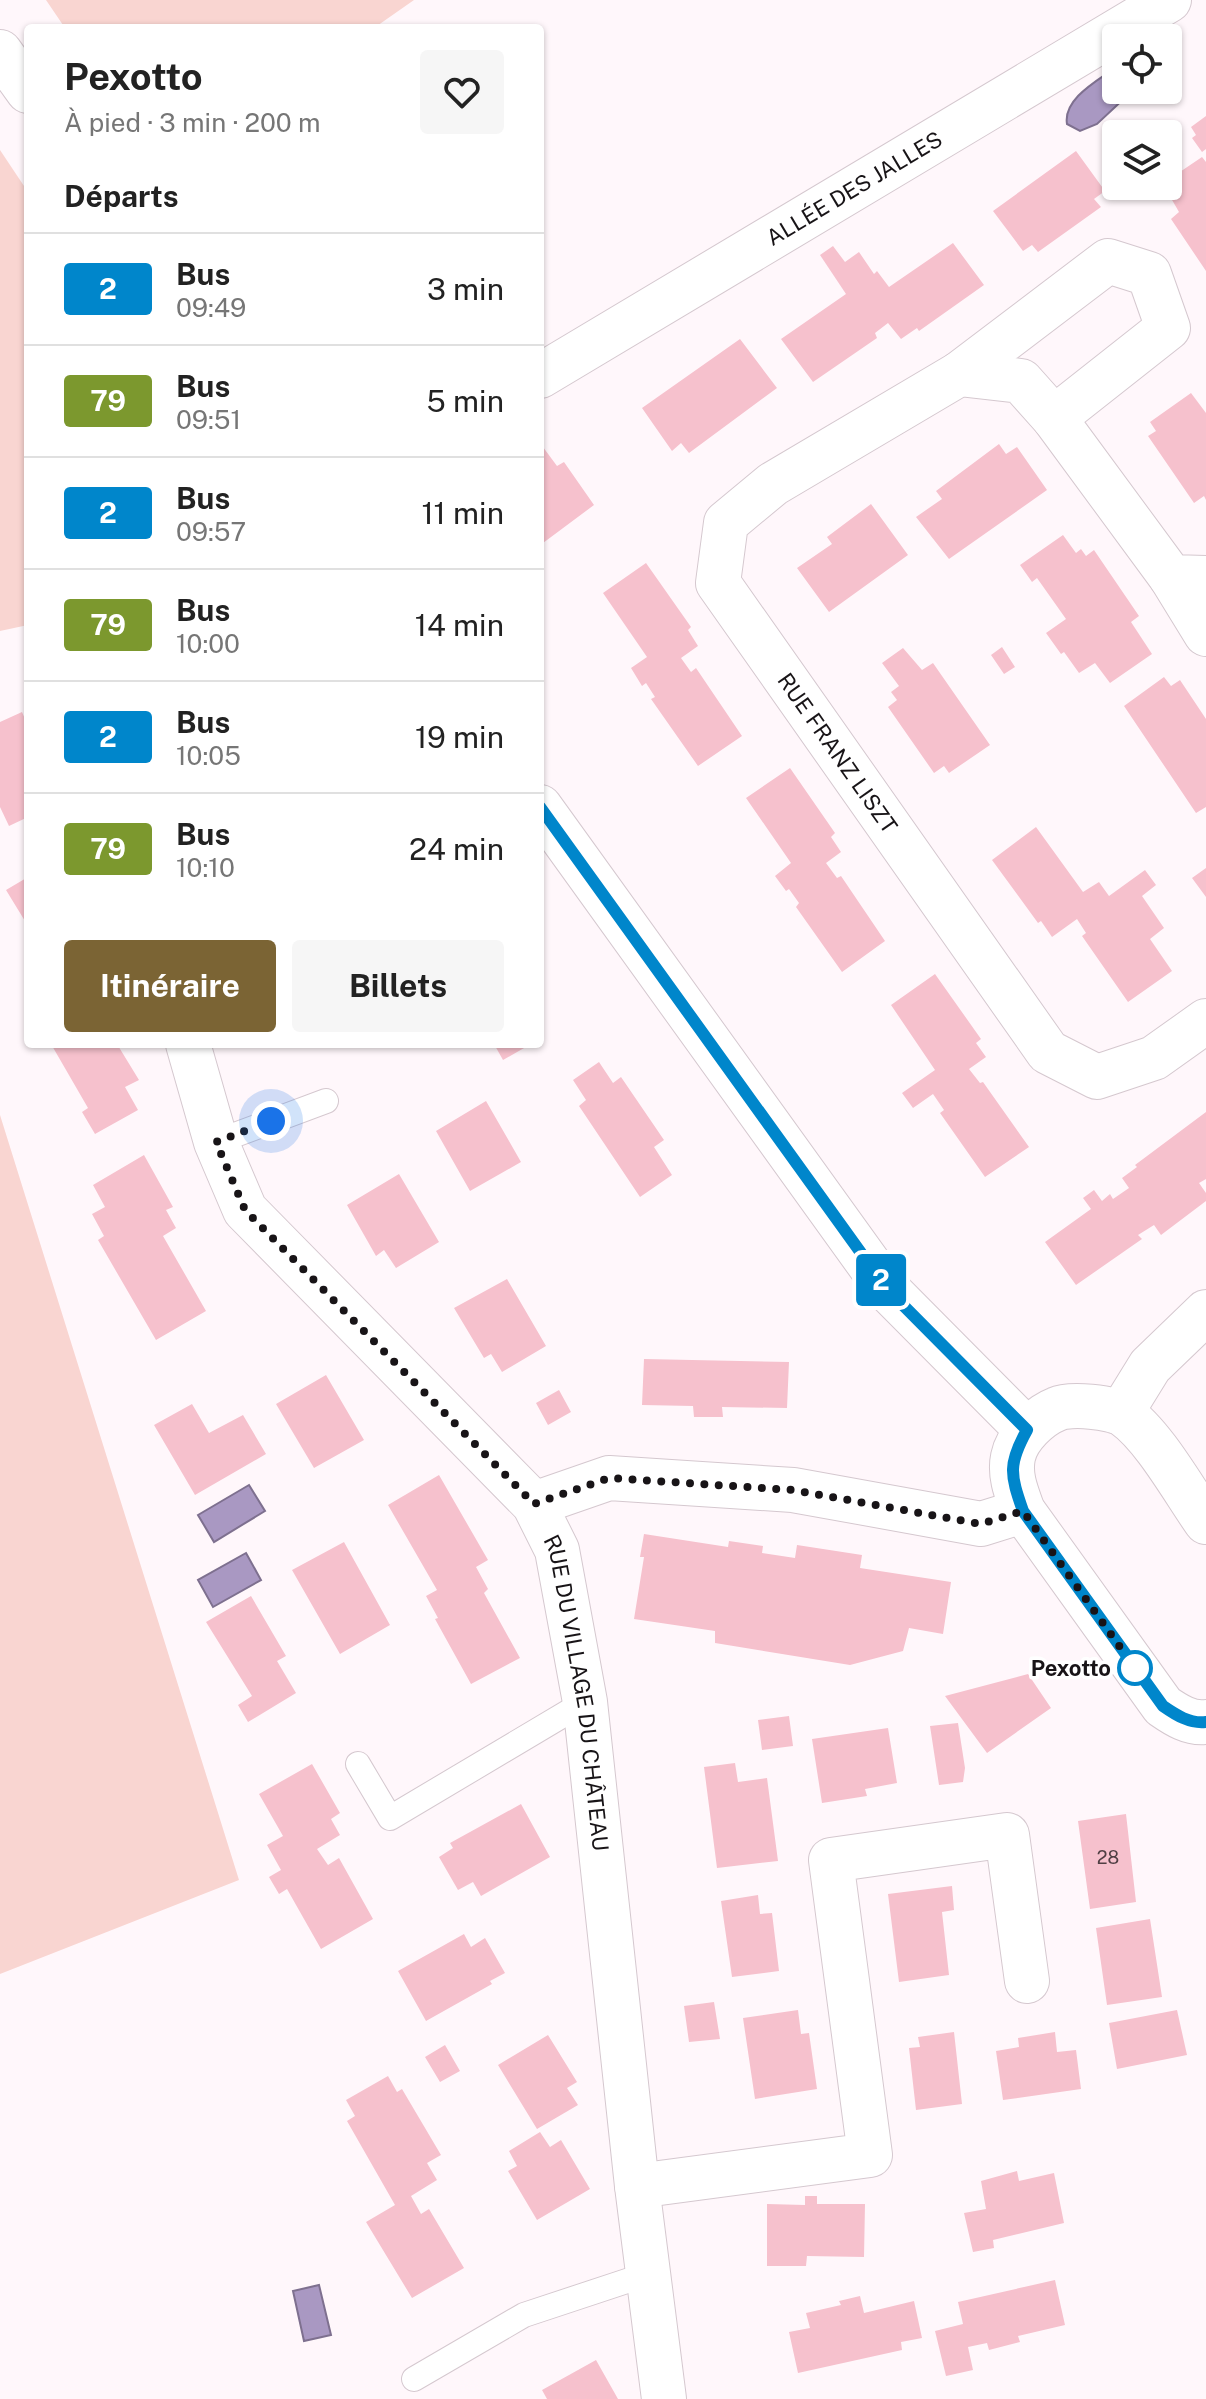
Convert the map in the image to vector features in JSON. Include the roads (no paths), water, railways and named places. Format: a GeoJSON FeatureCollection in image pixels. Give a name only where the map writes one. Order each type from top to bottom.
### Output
{"type":"FeatureCollection","features":[{"type":"Feature","properties":{"kind":"street","name":"ALLÉE DES JALLES"},"geometry":{"type":"LineString","coordinates":[[544,374],[1169,0]]}},
{"type":"Feature","properties":{"kind":"street"},"geometry":{"type":"LineString","coordinates":[[0,52],[24,85]]}},
{"type":"Feature","properties":{"kind":"street","name":"RUE FRANZ LISZT"},"geometry":{"type":"LineString","coordinates":[[1054,418],[1168,328],[1149,274],[1108,261],[959,374],[773,484],[726,523],[718,583],[1048,1052],[1097,1077],[1154,1058],[1206,1021]]}},
{"type":"Feature","properties":{"kind":"street"},"geometry":{"type":"LineString","coordinates":[[959,374],[1021,381],[1188,578],[1206,634]]}},
{"type":"Feature","properties":{"kind":"street"},"geometry":{"type":"LineString","coordinates":[[544,813],[887,1289],[1027,1430]]}},
{"type":"Feature","properties":{"kind":"street","name":"RUE DU VILLAGE DU CHÂTEAU"},"geometry":{"type":"LineString","coordinates":[[189,1048],[216,1142],[245,1210],[534,1504],[557,1550],[585,1702],[637,2186],[664,2399]]}},
{"type":"Feature","properties":{"kind":"street"},"geometry":{"type":"LineString","coordinates":[[1121,1413],[1150,1366],[1206,1312]]}},
{"type":"Feature","properties":{"kind":"street"},"geometry":{"type":"LineString","coordinates":[[1206,1522],[1142,1432],[1121,1413],[1093,1406],[1059,1408],[1027,1430],[1013,1455],[1013,1483],[1023,1511],[1163,1706],[1197,1723],[1206,1722]]}},
{"type":"Feature","properties":{"kind":"street"},"geometry":{"type":"LineString","coordinates":[[534,1504],[609,1478],[793,1490],[981,1524],[1023,1511]]}},
{"type":"Feature","properties":{"kind":"street"},"geometry":{"type":"LineString","coordinates":[[637,2186],[870,2155],[831,1860],[1007,1835],[1027,1981]]}},
{"type":"Feature","properties":{"kind":"lane"},"geometry":{"type":"LineString","coordinates":[[216,1142],[326,1101]]}},
{"type":"Feature","properties":{"kind":"lane"},"geometry":{"type":"LineString","coordinates":[[358,1764],[390,1818],[585,1702]]}},
{"type":"Feature","properties":{"kind":"lane"},"geometry":{"type":"LineString","coordinates":[[414,2379],[524,2315],[648,2274]]}},
{"type":"Feature","properties":{"kind":"place","name":"Pexotto"},"geometry":{"type":"Point","coordinates":[1135,1668]}}]}
